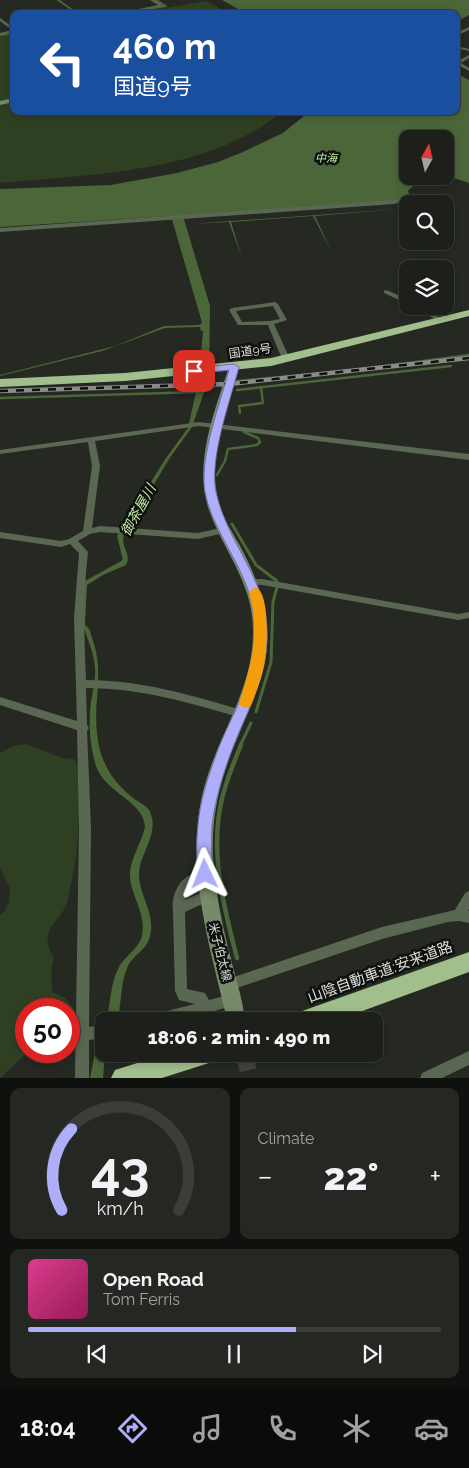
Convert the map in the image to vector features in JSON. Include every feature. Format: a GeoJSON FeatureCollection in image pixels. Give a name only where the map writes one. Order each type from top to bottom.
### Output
{"type":"FeatureCollection","features":[{"type":"Feature","properties":{"kind":"highway","name":"国道9号"},"geometry":{"type":"LineString","coordinates":[[0,383],[71,380],[234,367],[286,359],[469,312]]}},
{"type":"Feature","properties":{"kind":"highway","name":"山陰自動車道;安来道路"},"geometry":{"type":"LineString","coordinates":[[330,1012],[469,962]]}},
{"type":"Feature","properties":{"kind":"highway"},"geometry":{"type":"LineString","coordinates":[[123,1078],[176,1062]]}},
{"type":"Feature","properties":{"kind":"main road","name":"米子伯太線"},"geometry":{"type":"LineString","coordinates":[[234,367],[210,464],[210,486],[215,508],[251,582],[258,606],[261,638],[258,667],[242,714],[223,755],[208,805],[204,843],[207,896],[235,1012]]}},
{"type":"Feature","properties":{"kind":"street"},"geometry":{"type":"LineString","coordinates":[[139,10],[162,6],[152,0]]}},
{"type":"Feature","properties":{"kind":"street"},"geometry":{"type":"LineString","coordinates":[[0,19],[10,28]]}},
{"type":"Feature","properties":{"kind":"street"},"geometry":{"type":"LineString","coordinates":[[0,230],[399,201]]}},
{"type":"Feature","properties":{"kind":"street"},"geometry":{"type":"LineString","coordinates":[[386,292],[399,298]]}},
{"type":"Feature","properties":{"kind":"street"},"geometry":{"type":"LineString","coordinates":[[275,304],[284,320],[270,323],[240,324],[232,310],[275,304]]}},
{"type":"Feature","properties":{"kind":"street"},"geometry":{"type":"LineString","coordinates":[[431,315],[440,320]]}},
{"type":"Feature","properties":{"kind":"street"},"geometry":{"type":"LineString","coordinates":[[270,323],[286,359]]}},
{"type":"Feature","properties":{"kind":"street"},"geometry":{"type":"LineString","coordinates":[[0,452],[199,424],[469,457]]}},
{"type":"Feature","properties":{"kind":"street"},"geometry":{"type":"LineString","coordinates":[[87,532],[96,466],[91,439]]}},
{"type":"Feature","properties":{"kind":"street"},"geometry":{"type":"LineString","coordinates":[[0,535],[56,544],[72,541],[87,532],[100,529],[198,536],[225,530]]}},
{"type":"Feature","properties":{"kind":"street"},"geometry":{"type":"LineString","coordinates":[[72,541],[84,552],[80,602],[86,684],[84,728],[85,951],[82,1078]]}},
{"type":"Feature","properties":{"kind":"street"},"geometry":{"type":"LineString","coordinates":[[251,582],[262,582],[458,617],[469,615]]}},
{"type":"Feature","properties":{"kind":"street"},"geometry":{"type":"LineString","coordinates":[[86,684],[103,684],[148,690],[242,714]]}},
{"type":"Feature","properties":{"kind":"street"},"geometry":{"type":"LineString","coordinates":[[0,701],[84,728]]}},
{"type":"Feature","properties":{"kind":"street"},"geometry":{"type":"LineString","coordinates":[[192,880],[182,890],[178,909],[182,994],[203,1000],[208,1007]]}},
{"type":"Feature","properties":{"kind":"street"},"geometry":{"type":"LineString","coordinates":[[178,909],[207,896]]}},
{"type":"Feature","properties":{"kind":"street"},"geometry":{"type":"LineString","coordinates":[[228,985],[382,933],[464,916],[469,897]]}},
{"type":"Feature","properties":{"kind":"street"},"geometry":{"type":"LineString","coordinates":[[189,1012],[232,1000]]}},
{"type":"Feature","properties":{"kind":"street"},"geometry":{"type":"LineString","coordinates":[[83,1035],[95,1032]]}},
{"type":"Feature","properties":{"kind":"street"},"geometry":{"type":"LineString","coordinates":[[427,1078],[469,1058]]}},
{"type":"Feature","properties":{"kind":"shaded area"},"geometry":{"type":"Polygon","coordinates":[[[206,1],[223,10],[153,10],[206,1]]]}},
{"type":"Feature","properties":{"kind":"shaded area"},"geometry":{"type":"Polygon","coordinates":[[[10,35],[10,115],[277,115],[253,132],[220,147],[185,159],[110,173],[0,183],[0,36],[10,35]]]}},
{"type":"Feature","properties":{"kind":"shaded area"},"geometry":{"type":"Polygon","coordinates":[[[26,744],[62,758],[74,759],[79,768],[78,824],[75,866],[67,903],[48,934],[49,948],[54,958],[51,972],[52,992],[65,998],[15,998],[16,1063],[0,1078],[0,915],[4,912],[9,902],[10,888],[0,868],[0,753],[13,746],[26,744]]]}},
{"type":"Feature","properties":{"kind":"water"},"geometry":{"type":"Polygon","coordinates":[[[222,0],[469,0],[469,15],[460,20],[460,10],[240,10],[222,0]]]}},
{"type":"Feature","properties":{"kind":"water","name":"中海"},"geometry":{"type":"Polygon","coordinates":[[[460,75],[469,80],[469,183],[454,178],[454,130],[399,130],[399,185],[414,185],[408,191],[409,195],[399,195],[399,200],[183,216],[210,306],[209,378],[192,427],[169,459],[124,535],[123,543],[128,557],[126,565],[103,575],[87,585],[85,625],[90,632],[98,663],[96,721],[101,753],[113,778],[126,792],[147,808],[152,820],[151,836],[142,859],[139,874],[151,920],[150,936],[146,945],[125,972],[119,1012],[108,1012],[115,975],[121,964],[141,940],[142,935],[142,918],[132,887],[130,871],[145,827],[143,818],[138,810],[107,783],[96,766],[94,759],[90,718],[95,668],[83,623],[83,582],[123,560],[117,536],[166,458],[188,428],[199,378],[203,331],[201,331],[200,327],[165,328],[102,351],[0,375],[115,346],[164,326],[199,325],[202,323],[171,216],[0,227],[0,189],[111,185],[177,173],[218,162],[283,133],[305,115],[460,115],[460,75]]]}},
{"type":"Feature","properties":{"kind":"water"},"geometry":{"type":"Polygon","coordinates":[[[399,209],[315,216],[331,251],[313,216],[231,222],[242,258],[229,222],[190,224],[399,209]]]}},
{"type":"Feature","properties":{"kind":"water"},"geometry":{"type":"Polygon","coordinates":[[[95,1053],[95,1062],[104,1062],[103,1078],[90,1078],[95,1053]]]}},
{"type":"Feature","properties":{"kind":"waterway"},"geometry":{"type":"LineString","coordinates":[[58,0],[72,10]]}},
{"type":"Feature","properties":{"kind":"waterway"},"geometry":{"type":"LineString","coordinates":[[144,10],[166,6],[156,0]]}},
{"type":"Feature","properties":{"kind":"waterway"},"geometry":{"type":"LineString","coordinates":[[0,35],[10,34]]}},
{"type":"Feature","properties":{"kind":"waterway"},"geometry":{"type":"LineString","coordinates":[[238,381],[346,371],[469,355]]}},
{"type":"Feature","properties":{"kind":"waterway"},"geometry":{"type":"LineString","coordinates":[[237,390],[451,366]]}},
{"type":"Feature","properties":{"kind":"waterway"},"geometry":{"type":"LineString","coordinates":[[240,413],[239,406],[263,403],[261,388]]}},
{"type":"Feature","properties":{"kind":"waterway"},"geometry":{"type":"LineString","coordinates":[[0,398],[199,392]]}},
{"type":"Feature","properties":{"kind":"waterway"},"geometry":{"type":"LineString","coordinates":[[217,475],[225,461],[228,449],[257,445],[260,442],[258,438],[244,432]]}},
{"type":"Feature","properties":{"kind":"waterway"},"geometry":{"type":"LineString","coordinates":[[232,524],[256,565],[277,581]]}},
{"type":"Feature","properties":{"kind":"waterway"},"geometry":{"type":"LineString","coordinates":[[256,712],[271,662],[273,602],[277,587]]}},
{"type":"Feature","properties":{"kind":"waterway"},"geometry":{"type":"LineString","coordinates":[[240,746],[251,723]]}},
{"type":"Feature","properties":{"kind":"waterway"},"geometry":{"type":"LineString","coordinates":[[237,958],[223,901],[217,842],[221,803],[241,745]]}},
{"type":"Feature","properties":{"kind":"tunnel"},"geometry":{"type":"LineString","coordinates":[[246,1062],[250,1078]]}},
{"type":"Feature","properties":{"kind":"railway"},"geometry":{"type":"LineString","coordinates":[[0,391],[229,384],[469,358]]}},
{"type":"Feature","properties":{"kind":"slow traffic"},"geometry":{"type":"LineString","coordinates":[[245,703],[258,667],[260,652],[261,629],[255,592]]}},
{"type":"Feature","properties":{"kind":"route"},"geometry":{"type":"LineString","coordinates":[[194,371],[234,367],[212,452],[209,473],[210,492],[218,516],[256,594],[261,629],[258,667],[242,714],[223,755],[210,795],[205,826],[205,874]]}},
{"type":"Feature","properties":{"kind":"water label","name":"御茶屋川"},"geometry":{"type":"Point","coordinates":[138,510]}}]}
